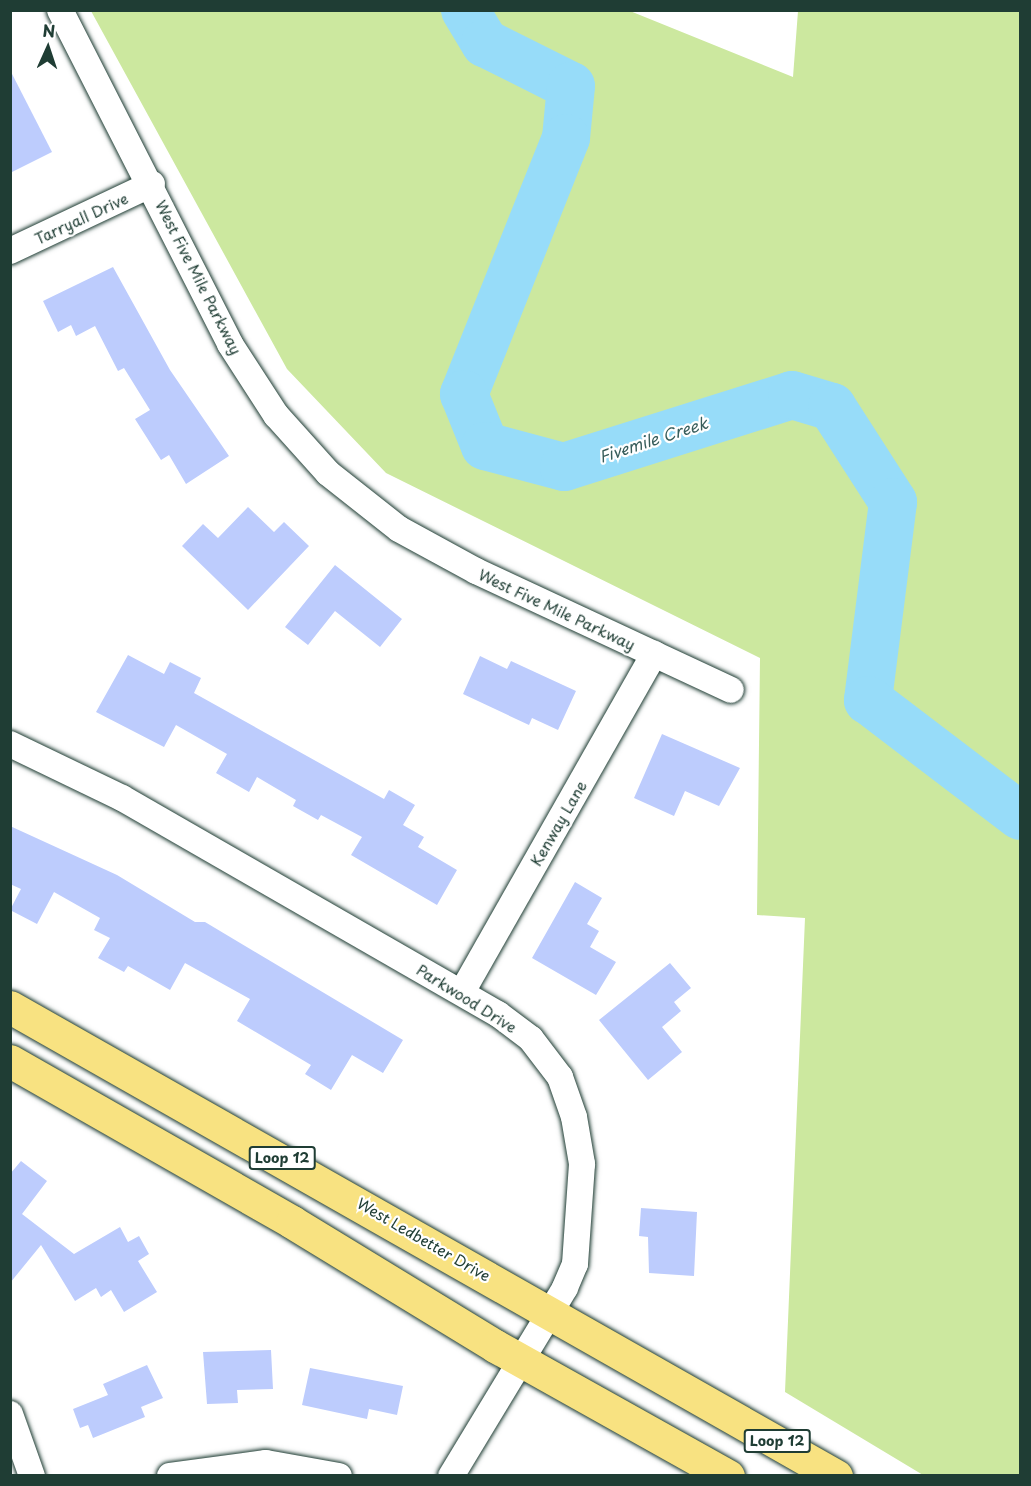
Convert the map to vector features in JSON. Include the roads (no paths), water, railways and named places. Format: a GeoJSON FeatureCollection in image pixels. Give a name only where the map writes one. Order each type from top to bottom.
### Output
{"type":"FeatureCollection","features":[{"type":"Feature","properties":{"kind":"main road","name":"West Ledbetter Drive"},"geometry":{"type":"LineString","coordinates":[[10,1007],[552,1310],[836,1476]]}},
{"type":"Feature","properties":{"kind":"main road"},"geometry":{"type":"LineString","coordinates":[[10,1061],[522,1360],[728,1476]]}},
{"type":"Feature","properties":{"kind":"street","name":"West Five Mile Parkway"},"geometry":{"type":"LineString","coordinates":[[60,10],[152,184],[230,344],[276,415],[328,474],[399,529],[731,690]]}},
{"type":"Feature","properties":{"kind":"street","name":"Tarryall Drive"},"geometry":{"type":"LineString","coordinates":[[10,251],[152,184]]}},
{"type":"Feature","properties":{"kind":"street","name":"Kenway Lane"},"geometry":{"type":"LineString","coordinates":[[462,992],[654,654]]}},
{"type":"Feature","properties":{"kind":"street","name":"Parkwood Drive"},"geometry":{"type":"LineString","coordinates":[[10,744],[122,798],[462,992],[531,1039],[560,1077],[574,1117],[582,1164],[582,1214],[575,1264],[552,1310],[451,1476]]}},
{"type":"Feature","properties":{"kind":"street"},"geometry":{"type":"LineString","coordinates":[[10,1414],[32,1476]]}},
{"type":"Feature","properties":{"kind":"street"},"geometry":{"type":"LineString","coordinates":[[170,1476],[266,1463],[339,1476]]}},
{"type":"Feature","properties":{"kind":"waterway","name":"Fivemile Creek"},"geometry":{"type":"LineString","coordinates":[[465,10],[485,43],[571,86],[566,138],[464,394],[485,446],[564,467],[792,395],[832,407],[893,502],[868,700],[1020,816]]}}]}
